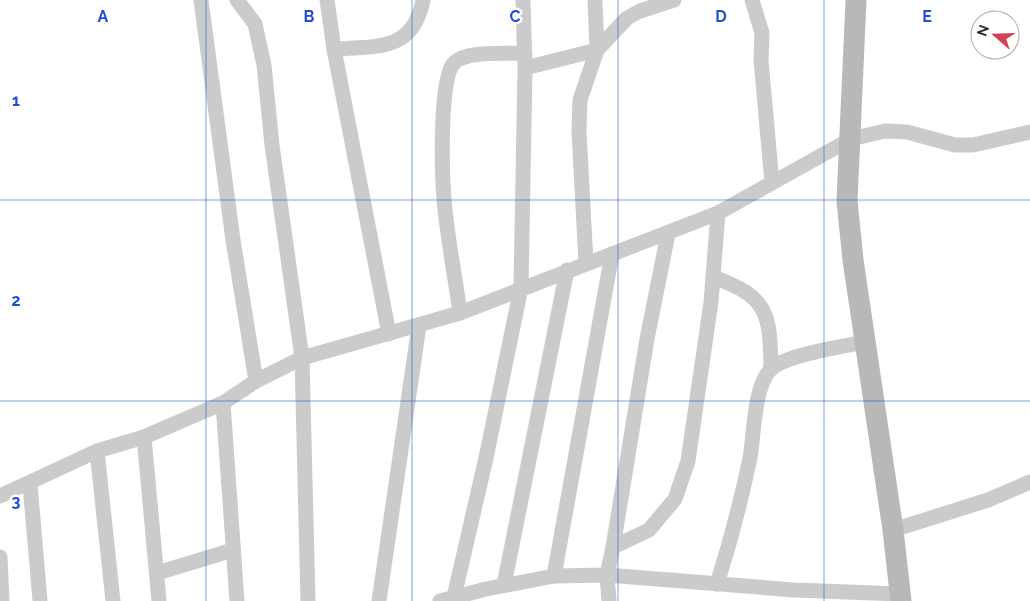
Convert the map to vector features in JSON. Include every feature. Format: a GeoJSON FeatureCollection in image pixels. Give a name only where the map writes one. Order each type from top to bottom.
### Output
{"type":"FeatureCollection","features":[{"type":"Feature","properties":{"kind":"street"},"geometry":{"type":"LineString","coordinates":[[202,0],[233,240],[256,380]]}},
{"type":"Feature","properties":{"kind":"street"},"geometry":{"type":"LineString","coordinates":[[237,0],[255,24],[264,65],[272,145],[302,358],[308,601]]}},
{"type":"Feature","properties":{"kind":"street"},"geometry":{"type":"LineString","coordinates":[[327,0],[334,49],[389,334]]}},
{"type":"Feature","properties":{"kind":"street"},"geometry":{"type":"LineString","coordinates":[[334,49],[379,46],[400,40],[414,27],[423,0]]}},
{"type":"Feature","properties":{"kind":"street"},"geometry":{"type":"LineString","coordinates":[[523,0],[525,61],[521,288],[486,458],[447,599],[504,585],[554,576],[607,576],[900,598],[893,530],[853,260],[847,201],[856,0]]}},
{"type":"Feature","properties":{"kind":"street"},"geometry":{"type":"LineString","coordinates":[[586,263],[578,131],[580,100],[597,50],[595,0]]}},
{"type":"Feature","properties":{"kind":"street"},"geometry":{"type":"LineString","coordinates":[[460,313],[444,199],[444,99],[449,71],[454,63],[467,55],[525,61],[597,50],[627,18],[640,11],[674,0]]}},
{"type":"Feature","properties":{"kind":"street"},"geometry":{"type":"LineString","coordinates":[[752,0],[762,32],[761,60],[772,183]]}},
{"type":"Feature","properties":{"kind":"street"},"geometry":{"type":"LineString","coordinates":[[0,496],[30,484],[97,451],[144,437],[223,404],[256,380],[302,358],[460,313],[586,263],[668,234],[718,213],[851,139],[885,131],[907,132],[955,146],[974,145],[1030,132]]}},
{"type":"Feature","properties":{"kind":"street"},"geometry":{"type":"LineString","coordinates":[[613,547],[649,530],[675,499],[688,461],[713,277],[718,213]]}},
{"type":"Feature","properties":{"kind":"street"},"geometry":{"type":"LineString","coordinates":[[609,601],[607,576],[647,340],[668,234]]}},
{"type":"Feature","properties":{"kind":"street"},"geometry":{"type":"LineString","coordinates":[[554,576],[612,254]]}},
{"type":"Feature","properties":{"kind":"street"},"geometry":{"type":"LineString","coordinates":[[504,585],[568,270]]}},
{"type":"Feature","properties":{"kind":"street"},"geometry":{"type":"LineString","coordinates":[[713,277],[740,286],[761,305],[770,330],[770,369],[761,388],[748,466],[731,540],[717,584]]}},
{"type":"Feature","properties":{"kind":"street"},"geometry":{"type":"LineString","coordinates":[[380,601],[419,326]]}},
{"type":"Feature","properties":{"kind":"street"},"geometry":{"type":"LineString","coordinates":[[770,369],[804,355],[865,342]]}},
{"type":"Feature","properties":{"kind":"street"},"geometry":{"type":"LineString","coordinates":[[223,404],[237,601]]}},
{"type":"Feature","properties":{"kind":"street"},"geometry":{"type":"LineString","coordinates":[[144,437],[160,601]]}},
{"type":"Feature","properties":{"kind":"street"},"geometry":{"type":"LineString","coordinates":[[97,451],[113,601]]}},
{"type":"Feature","properties":{"kind":"street"},"geometry":{"type":"LineString","coordinates":[[893,530],[988,500],[1030,482]]}},
{"type":"Feature","properties":{"kind":"street"},"geometry":{"type":"LineString","coordinates":[[30,484],[40,601]]}},
{"type":"Feature","properties":{"kind":"street"},"geometry":{"type":"LineString","coordinates":[[157,572],[234,550]]}},
{"type":"Feature","properties":{"kind":"street"},"geometry":{"type":"LineString","coordinates":[[0,558],[2,601]]}}]}
